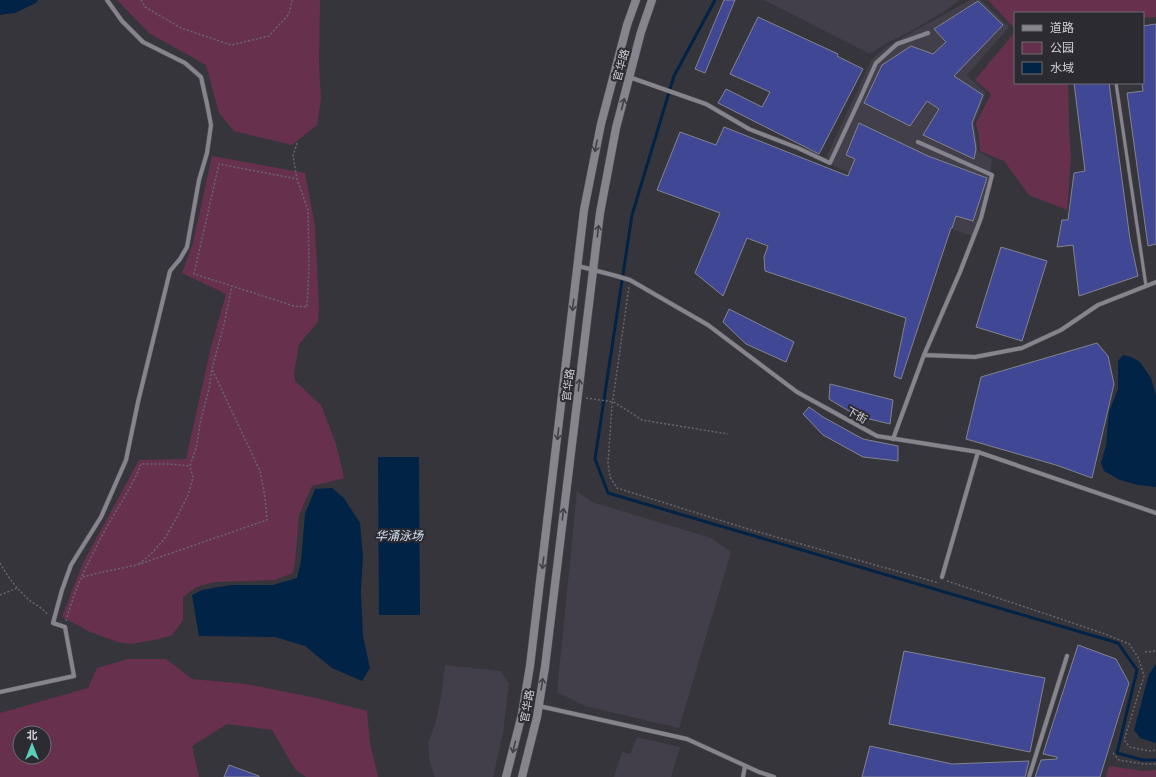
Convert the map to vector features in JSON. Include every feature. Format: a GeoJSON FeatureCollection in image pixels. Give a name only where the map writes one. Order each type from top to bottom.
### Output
{"type":"FeatureCollection","features":[{"type":"Feature","properties":{"kind":"main road","name":"官华路"},"geometry":{"type":"LineString","coordinates":[[506,777],[522,714],[530,666],[584,210],[600,124],[627,25],[636,0]]}},
{"type":"Feature","properties":{"kind":"main road","name":"官华路"},"geometry":{"type":"LineString","coordinates":[[522,777],[538,706],[546,659],[600,213],[616,128],[641,32],[652,0]]}},
{"type":"Feature","properties":{"kind":"street"},"geometry":{"type":"LineString","coordinates":[[0,692],[74,676],[65,627],[53,623],[71,565],[101,516],[126,460],[138,402],[170,271],[180,259],[187,247],[199,180],[207,153],[211,125],[201,77],[185,63],[142,42],[122,21],[107,0]]}},
{"type":"Feature","properties":{"kind":"street"},"geometry":{"type":"LineString","coordinates":[[629,77],[706,104],[749,128],[830,163],[876,63],[897,44],[928,33]]}},
{"type":"Feature","properties":{"kind":"street"},"geometry":{"type":"LineString","coordinates":[[893,439],[924,355],[960,272],[978,225],[992,174],[918,142]]}},
{"type":"Feature","properties":{"kind":"street","name":"下街"},"geometry":{"type":"LineString","coordinates":[[578,266],[630,280],[708,325],[797,392],[877,436],[978,452],[1156,514]]}},
{"type":"Feature","properties":{"kind":"street"},"geometry":{"type":"LineString","coordinates":[[924,355],[975,357],[1022,348],[1061,330],[1098,305],[1156,282]]}},
{"type":"Feature","properties":{"kind":"street"},"geometry":{"type":"LineString","coordinates":[[942,577],[978,452]]}},
{"type":"Feature","properties":{"kind":"street"},"geometry":{"type":"LineString","coordinates":[[1029,777],[1067,656]]}},
{"type":"Feature","properties":{"kind":"street"},"geometry":{"type":"LineString","coordinates":[[538,706],[687,740],[759,772],[774,777]]}},
{"type":"Feature","properties":{"kind":"street"},"geometry":{"type":"LineString","coordinates":[[743,777],[745,766]]}},
{"type":"Feature","properties":{"kind":"lane"},"geometry":{"type":"LineString","coordinates":[[1116,84],[1146,286]]}},
{"type":"Feature","properties":{"kind":"path"},"geometry":{"type":"LineString","coordinates":[[141,0],[145,7],[181,28],[231,45],[269,36],[289,14],[292,0]]}},
{"type":"Feature","properties":{"kind":"path"},"geometry":{"type":"LineString","coordinates":[[297,143],[293,156],[297,179],[308,210],[309,267],[307,307],[294,306],[194,274],[219,164],[297,179]]}},
{"type":"Feature","properties":{"kind":"path"},"geometry":{"type":"LineString","coordinates":[[630,280],[614,402],[612,406],[608,463],[610,477],[617,488],[748,529],[930,582],[938,584],[945,580],[1055,616],[1129,644],[1138,657],[1144,676],[1124,740],[1130,747],[1156,750]]}},
{"type":"Feature","properties":{"kind":"path"},"geometry":{"type":"LineString","coordinates":[[137,565],[154,552],[165,538],[188,495],[193,478],[190,466],[197,445],[200,423],[232,286]]}},
{"type":"Feature","properties":{"kind":"path"},"geometry":{"type":"LineString","coordinates":[[82,578],[137,565],[267,520],[265,497],[260,471],[212,369]]}},
{"type":"Feature","properties":{"kind":"path"},"geometry":{"type":"LineString","coordinates":[[578,396],[614,402],[642,420],[728,434]]}},
{"type":"Feature","properties":{"kind":"path"},"geometry":{"type":"LineString","coordinates":[[65,627],[70,607],[82,578],[109,523],[123,501],[141,464],[190,466]]}},
{"type":"Feature","properties":{"kind":"path"},"geometry":{"type":"LineString","coordinates":[[0,563],[13,584],[29,600],[45,612],[53,623]]}},
{"type":"Feature","properties":{"kind":"path"},"geometry":{"type":"LineString","coordinates":[[0,595],[17,588]]}},
{"type":"Feature","properties":{"kind":"path"},"geometry":{"type":"LineString","coordinates":[[1146,652],[1156,651]]}},
{"type":"Feature","properties":{"kind":"path"},"geometry":{"type":"LineString","coordinates":[[1113,753],[1119,760],[1144,764],[1156,764]]}},
{"type":"Feature","properties":{"kind":"shaded area"},"geometry":{"type":"Polygon","coordinates":[[[764,0],[959,0],[948,9],[870,54],[764,0]]]}},
{"type":"Feature","properties":{"kind":"shaded area"},"geometry":{"type":"Polygon","coordinates":[[[970,0],[981,0],[1009,27],[967,75],[986,93],[974,123],[978,151],[992,159],[990,176],[972,236],[843,191],[848,172],[824,162],[872,59],[886,47],[970,0]]]}},
{"type":"Feature","properties":{"kind":"shaded area"},"geometry":{"type":"Polygon","coordinates":[[[577,491],[592,502],[711,538],[731,552],[679,728],[585,706],[557,692],[577,491]]]}},
{"type":"Feature","properties":{"kind":"shaded area"},"geometry":{"type":"Polygon","coordinates":[[[445,665],[500,671],[509,683],[503,733],[493,777],[435,777],[430,763],[428,743],[436,722],[445,665]]]}},
{"type":"Feature","properties":{"kind":"shaded area"},"geometry":{"type":"Polygon","coordinates":[[[637,737],[680,747],[671,777],[614,777],[622,752],[630,754],[637,737]]]}},
{"type":"Feature","properties":{"kind":"green space"},"geometry":{"type":"Polygon","coordinates":[[[117,0],[320,0],[319,63],[321,99],[317,125],[292,145],[234,131],[219,113],[206,65],[149,33],[117,0]]]}},
{"type":"Feature","properties":{"kind":"green space"},"geometry":{"type":"Polygon","coordinates":[[[988,0],[1156,0],[1156,17],[1144,18],[1144,12],[1014,12],[1014,28],[988,0]]]}},
{"type":"Feature","properties":{"kind":"green space"},"geometry":{"type":"Polygon","coordinates":[[[1014,33],[1014,84],[1068,84],[1071,158],[1067,210],[1029,195],[1004,161],[980,151],[976,123],[991,94],[975,80],[1014,33]]]}},
{"type":"Feature","properties":{"kind":"green space"},"geometry":{"type":"Polygon","coordinates":[[[212,156],[305,173],[315,226],[319,308],[318,322],[299,344],[294,373],[295,381],[321,405],[336,444],[344,478],[312,486],[299,515],[293,573],[275,580],[215,582],[196,587],[183,597],[183,620],[172,635],[131,644],[118,642],[90,632],[62,617],[83,563],[139,460],[186,459],[211,347],[226,294],[182,273],[193,243],[212,156]]]}},
{"type":"Feature","properties":{"kind":"green space"},"geometry":{"type":"Polygon","coordinates":[[[128,659],[166,659],[192,679],[246,684],[316,698],[367,711],[370,743],[378,777],[306,777],[295,769],[272,730],[227,724],[192,746],[199,777],[0,777],[0,713],[88,688],[97,668],[128,659]]]}},
{"type":"Feature","properties":{"kind":"green space"},"geometry":{"type":"Polygon","coordinates":[[[1109,766],[1143,771],[1156,770],[1156,777],[1106,777],[1109,766]]]}},
{"type":"Feature","properties":{"kind":"water"},"geometry":{"type":"Polygon","coordinates":[[[0,0],[38,0],[36,3],[15,13],[0,15],[0,0]]]}},
{"type":"Feature","properties":{"kind":"water"},"geometry":{"type":"Polygon","coordinates":[[[1123,355],[1140,362],[1151,378],[1156,395],[1156,487],[1138,485],[1120,480],[1104,471],[1101,463],[1106,445],[1109,412],[1118,389],[1118,361],[1123,355]]]}},
{"type":"Feature","properties":{"kind":"water","name":"华涌泳场"},"geometry":{"type":"Polygon","coordinates":[[[378,457],[419,457],[420,615],[379,615],[378,457]]]}},
{"type":"Feature","properties":{"kind":"water"},"geometry":{"type":"Polygon","coordinates":[[[332,488],[344,498],[360,523],[363,557],[361,591],[363,636],[370,668],[362,681],[332,668],[305,646],[275,637],[199,636],[192,595],[202,590],[231,585],[273,585],[297,578],[301,561],[305,514],[315,489],[332,488]]]}},
{"type":"Feature","properties":{"kind":"water"},"geometry":{"type":"Polygon","coordinates":[[[1156,664],[1156,743],[1140,738],[1134,730],[1149,674],[1156,664]]]}},
{"type":"Feature","properties":{"kind":"building"},"geometry":{"type":"Polygon","coordinates":[[[724,0],[735,0],[705,73],[695,69],[724,0]]]}},
{"type":"Feature","properties":{"kind":"building"},"geometry":{"type":"Polygon","coordinates":[[[978,1],[1003,25],[954,76],[983,95],[972,123],[976,149],[974,159],[923,135],[939,109],[927,101],[910,126],[864,103],[882,65],[911,46],[933,54],[946,42],[934,29],[978,1]]]}},
{"type":"Feature","properties":{"kind":"building"},"geometry":{"type":"Polygon","coordinates":[[[758,17],[838,54],[837,56],[863,69],[819,154],[718,103],[726,89],[762,107],[770,92],[730,74],[758,17]]]}},
{"type":"Feature","properties":{"kind":"building"},"geometry":{"type":"Polygon","coordinates":[[[1156,24],[1156,244],[1148,246],[1127,93],[1143,91],[1144,26],[1156,24]]]}},
{"type":"Feature","properties":{"kind":"building"},"geometry":{"type":"Polygon","coordinates":[[[1074,84],[1109,84],[1130,239],[1138,276],[1079,296],[1073,245],[1057,247],[1062,220],[1068,220],[1074,173],[1085,171],[1074,84]]]}},
{"type":"Feature","properties":{"kind":"building"},"geometry":{"type":"Polygon","coordinates":[[[859,123],[928,156],[987,178],[973,221],[956,216],[901,379],[894,376],[906,318],[765,271],[764,257],[768,246],[747,238],[723,296],[695,273],[720,213],[657,190],[680,132],[716,145],[724,127],[848,176],[855,159],[846,155],[859,123]]]}},
{"type":"Feature","properties":{"kind":"building"},"geometry":{"type":"Polygon","coordinates":[[[1001,247],[1047,261],[1022,341],[976,327],[1001,247]]]}},
{"type":"Feature","properties":{"kind":"building"},"geometry":{"type":"Polygon","coordinates":[[[729,309],[794,342],[786,362],[746,344],[723,322],[729,309]]]}},
{"type":"Feature","properties":{"kind":"building"},"geometry":{"type":"Polygon","coordinates":[[[1097,343],[1108,356],[1114,384],[1092,478],[1056,465],[966,439],[981,377],[1097,343]]]}},
{"type":"Feature","properties":{"kind":"building"},"geometry":{"type":"Polygon","coordinates":[[[830,384],[893,400],[890,424],[857,416],[829,399],[830,384]]]}},
{"type":"Feature","properties":{"kind":"building"},"geometry":{"type":"Polygon","coordinates":[[[809,407],[823,417],[863,439],[898,446],[898,461],[863,457],[823,435],[803,414],[809,407]]]}},
{"type":"Feature","properties":{"kind":"building"},"geometry":{"type":"Polygon","coordinates":[[[1078,645],[1116,659],[1129,683],[1100,777],[1035,777],[1041,760],[1057,759],[1057,757],[1043,754],[1078,645]]]}},
{"type":"Feature","properties":{"kind":"building"},"geometry":{"type":"Polygon","coordinates":[[[904,651],[1045,678],[1030,752],[889,724],[904,651]]]}},
{"type":"Feature","properties":{"kind":"building"},"geometry":{"type":"Polygon","coordinates":[[[870,746],[952,764],[1029,761],[1025,777],[862,777],[870,746]]]}},
{"type":"Feature","properties":{"kind":"building"},"geometry":{"type":"Polygon","coordinates":[[[229,765],[259,776],[259,777],[224,777],[229,765]]]}},
{"type":"Feature","properties":{"kind":"waterway"},"geometry":{"type":"LineString","coordinates":[[715,0],[674,76],[632,215],[595,459],[608,493],[1118,643],[1137,670],[1117,753],[1143,760],[1156,760]]}}]}
